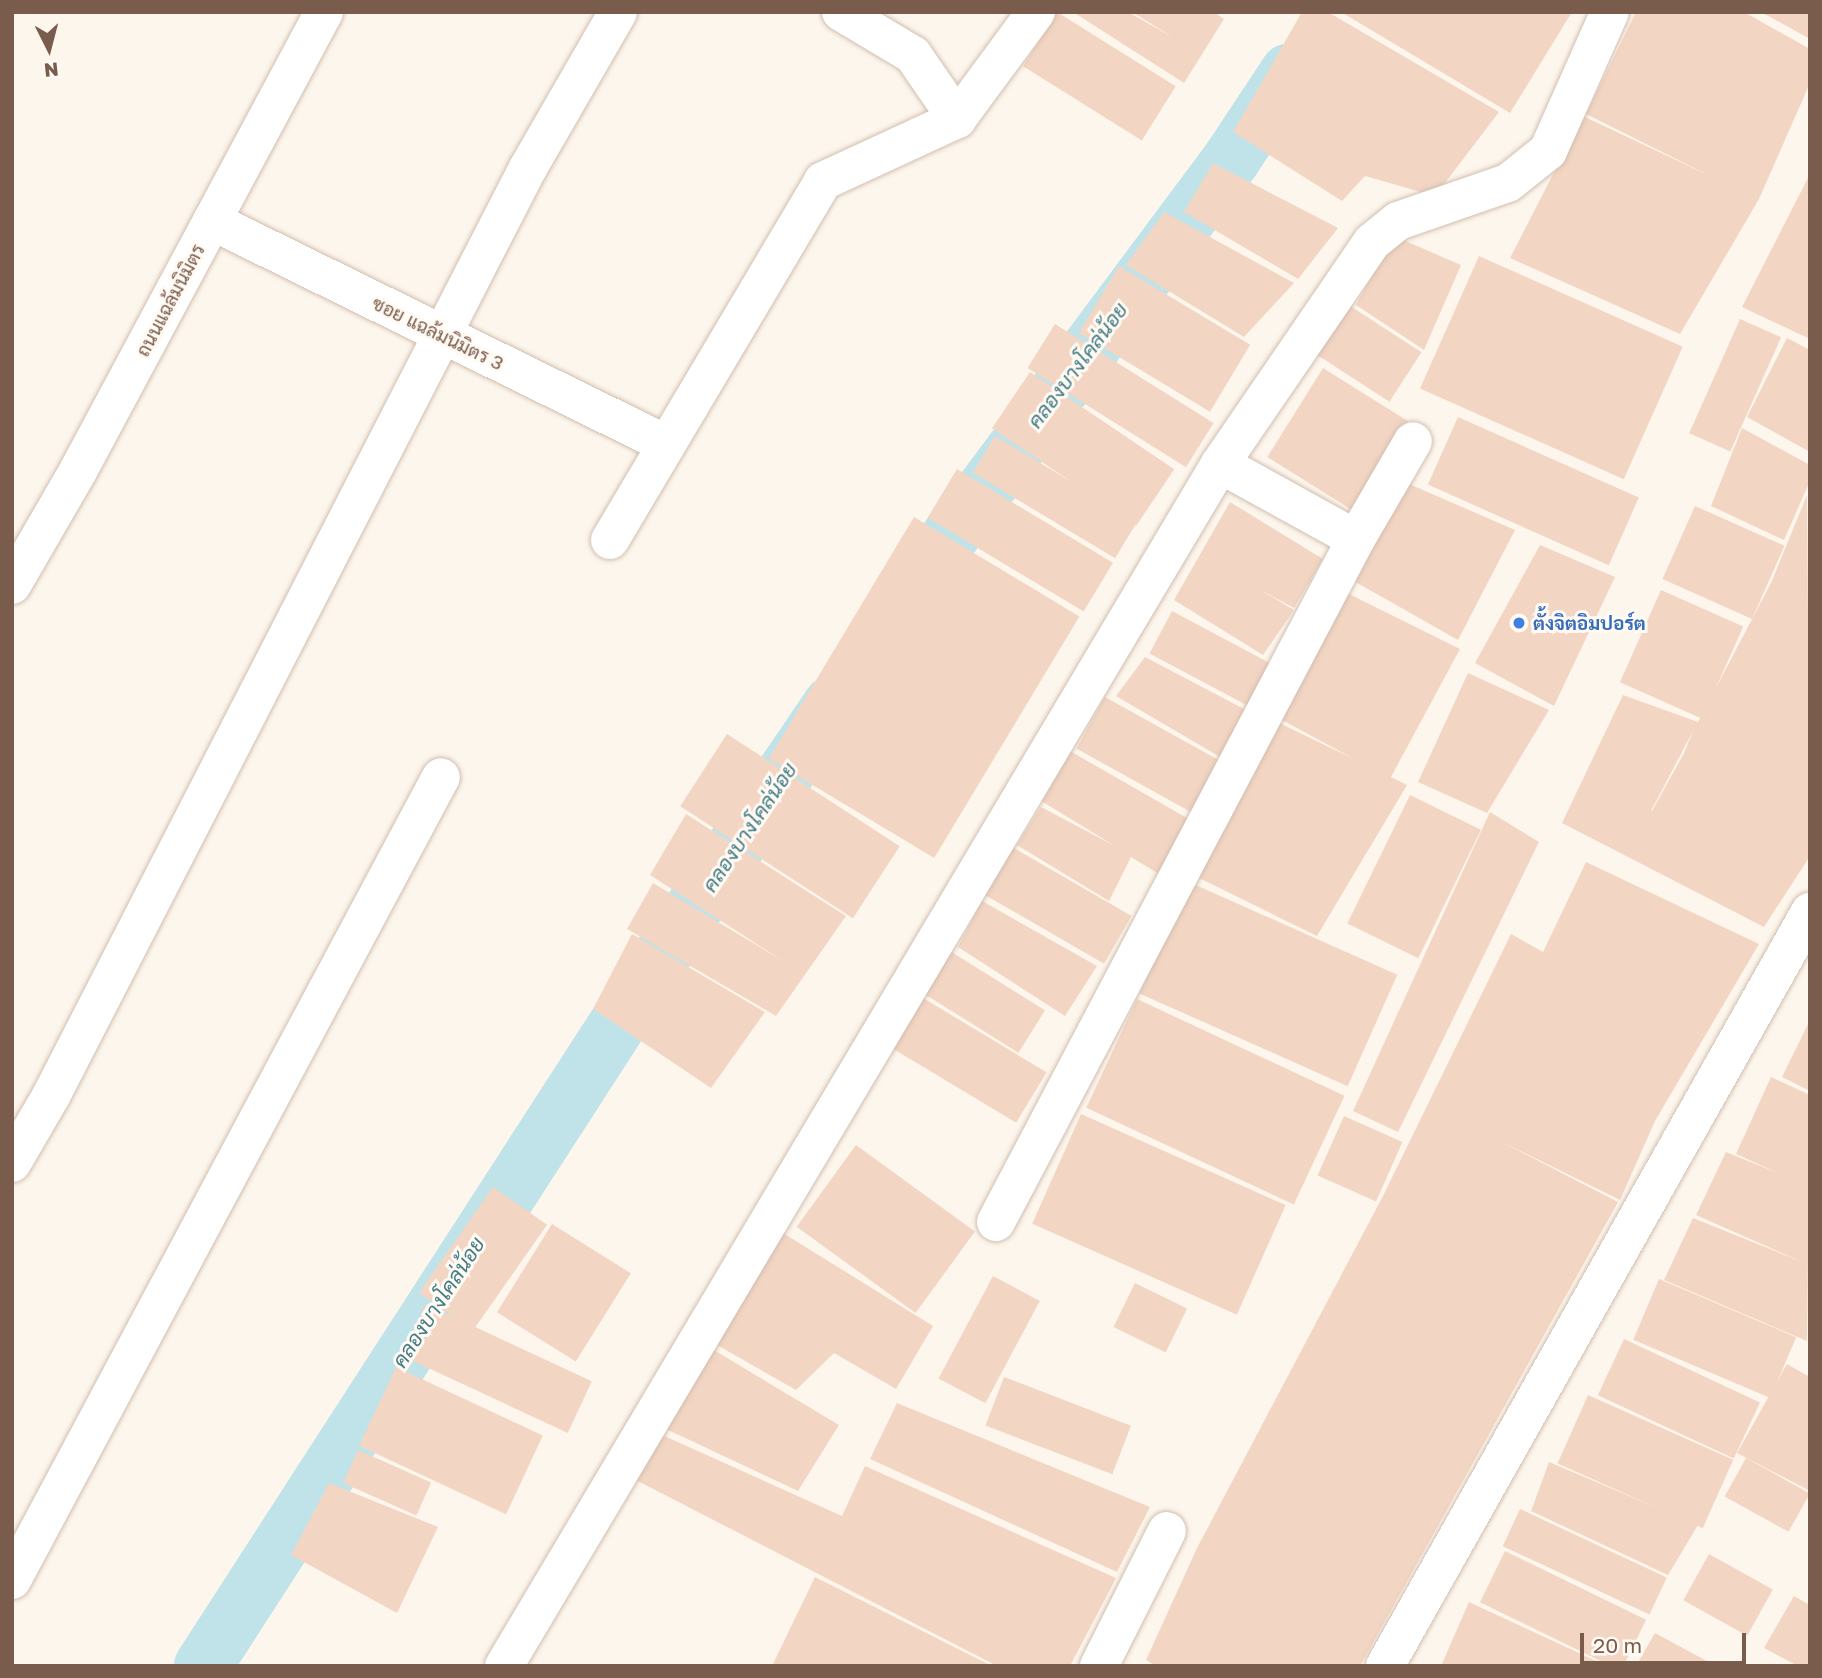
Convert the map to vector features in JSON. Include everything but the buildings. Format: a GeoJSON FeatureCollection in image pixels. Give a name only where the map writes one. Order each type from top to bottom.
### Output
{"type":"FeatureCollection","features":[{"type":"Feature","properties":{"kind":"street","name":"ถนนแฉล้มนิมิตร"},"geometry":{"type":"LineString","coordinates":[[12,585],[324,12]]}},
{"type":"Feature","properties":{"kind":"street"},"geometry":{"type":"LineString","coordinates":[[12,1163],[51,1096],[528,168],[618,12]]}},
{"type":"Feature","properties":{"kind":"street"},"geometry":{"type":"LineString","coordinates":[[841,12],[913,55],[957,119]]}},
{"type":"Feature","properties":{"kind":"street"},"geometry":{"type":"LineString","coordinates":[[610,540],[664,443],[823,181],[957,119],[1036,12]]}},
{"type":"Feature","properties":{"kind":"street"},"geometry":{"type":"LineString","coordinates":[[504,1666],[1220,464],[1372,242],[1398,221],[1508,183],[1548,151],[1610,12]]}},
{"type":"Feature","properties":{"kind":"street","name":"ซอย แฉล้มนิมิตร 3"},"geometry":{"type":"LineString","coordinates":[[212,222],[664,443]]}},
{"type":"Feature","properties":{"kind":"street"},"geometry":{"type":"LineString","coordinates":[[996,1222],[1356,539],[1413,441]]}},
{"type":"Feature","properties":{"kind":"street"},"geometry":{"type":"LineString","coordinates":[[1220,464],[1356,539]]}},
{"type":"Feature","properties":{"kind":"street"},"geometry":{"type":"LineString","coordinates":[[12,1580],[441,777]]}},
{"type":"Feature","properties":{"kind":"street"},"geometry":{"type":"LineString","coordinates":[[1385,1666],[1810,912]]}},
{"type":"Feature","properties":{"kind":"street"},"geometry":{"type":"LineString","coordinates":[[1098,1666],[1167,1531]]}},
{"type":"Feature","properties":{"kind":"waterway","name":"คลองบางโคล่น้อย"},"geometry":{"type":"LineString","coordinates":[[902,601],[1231,160],[1289,72]]}},
{"type":"Feature","properties":{"kind":"waterway","name":"คลองบางโคล่น้อย"},"geometry":{"type":"LineString","coordinates":[[203,1666],[670,943],[832,705]]}},
{"type":"Feature","properties":{"kind":"place","name":"ตั้งจิตอิมปอร์ต"},"geometry":{"type":"Point","coordinates":[1519,623]}}]}
